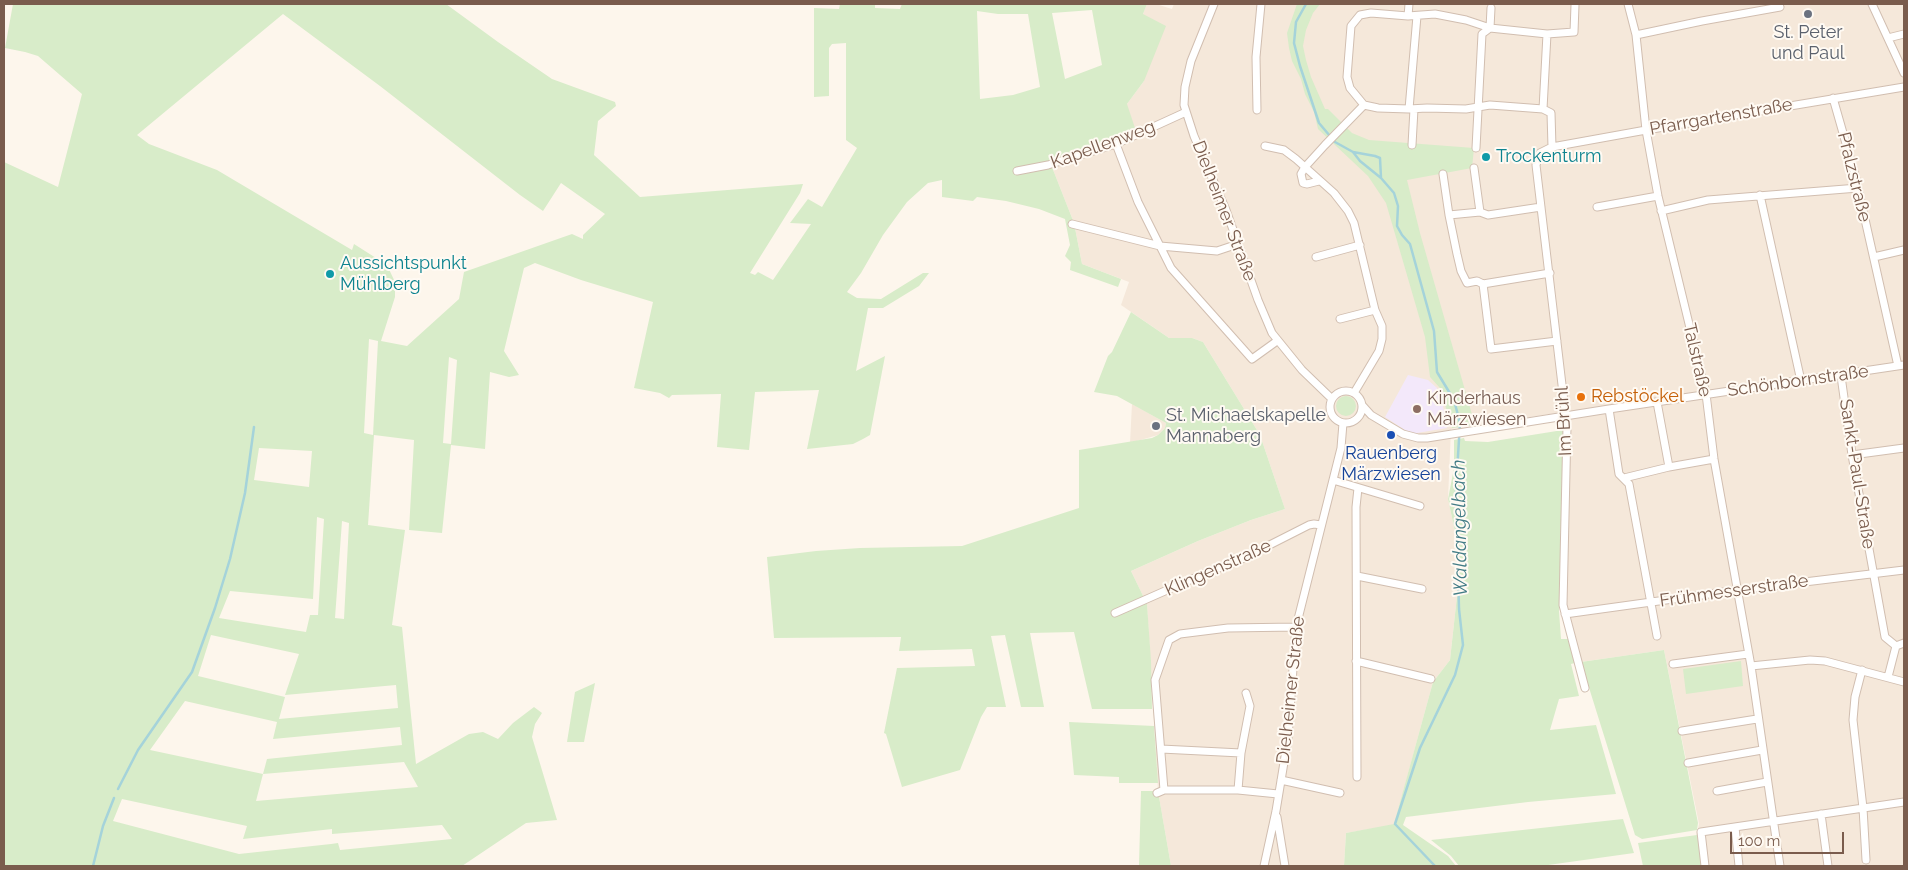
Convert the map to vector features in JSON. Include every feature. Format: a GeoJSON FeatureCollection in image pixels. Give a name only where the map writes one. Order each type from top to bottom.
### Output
{"type":"FeatureCollection","features":[{"type":"Feature","properties":{"kind":"street","name":"Dielheimer Straße"},"geometry":{"type":"LineString","coordinates":[[1214,4],[1191,61],[1184,96],[1186,112],[1272,333],[1302,370],[1332,399],[1330,404],[1332,416],[1342,423],[1341,448],[1296,627],[1288,738],[1276,811]]}},
{"type":"Feature","properties":{"kind":"street"},"geometry":{"type":"LineString","coordinates":[[1257,110],[1256,58],[1261,4]]}},
{"type":"Feature","properties":{"kind":"street"},"geometry":{"type":"LineString","coordinates":[[1408,16],[1409,4]]}},
{"type":"Feature","properties":{"kind":"street","name":"Talstraße"},"geometry":{"type":"LineString","coordinates":[[1628,4],[1636,35],[1646,130],[1658,196],[1706,394],[1728,546],[1738,590],[1751,666],[1757,719],[1780,866]]}},
{"type":"Feature","properties":{"kind":"street"},"geometry":{"type":"LineString","coordinates":[[1872,4],[1904,73]]}},
{"type":"Feature","properties":{"kind":"street"},"geometry":{"type":"LineString","coordinates":[[1552,147],[1551,113],[1543,109],[1490,105],[1466,109],[1412,109],[1378,108],[1364,105],[1350,88],[1347,77],[1351,26],[1360,15],[1365,13],[1408,16],[1435,14],[1466,20],[1490,28],[1548,34],[1574,32],[1575,5]]}},
{"type":"Feature","properties":{"kind":"street"},"geometry":{"type":"LineString","coordinates":[[1636,35],[1780,7]]}},
{"type":"Feature","properties":{"kind":"street"},"geometry":{"type":"LineString","coordinates":[[1490,28],[1491,8]]}},
{"type":"Feature","properties":{"kind":"street"},"geometry":{"type":"LineString","coordinates":[[1412,145],[1417,16]]}},
{"type":"Feature","properties":{"kind":"street"},"geometry":{"type":"LineString","coordinates":[[1476,148],[1482,34],[1490,28]]}},
{"type":"Feature","properties":{"kind":"street"},"geometry":{"type":"LineString","coordinates":[[1543,109],[1548,34]]}},
{"type":"Feature","properties":{"kind":"street"},"geometry":{"type":"LineString","coordinates":[[1888,38],[1904,34]]}},
{"type":"Feature","properties":{"kind":"street","name":"Pfarrgartenstraße"},"geometry":{"type":"LineString","coordinates":[[1540,153],[1552,147],[1904,87]]}},
{"type":"Feature","properties":{"kind":"street","name":"Pfalzstraße"},"geometry":{"type":"LineString","coordinates":[[1833,98],[1858,188],[1901,366]]}},
{"type":"Feature","properties":{"kind":"street"},"geometry":{"type":"LineString","coordinates":[[1319,180],[1307,184],[1303,183],[1301,174],[1325,145],[1364,105]]}},
{"type":"Feature","properties":{"kind":"street","name":"Kapellenweg"},"geometry":{"type":"LineString","coordinates":[[1017,171],[1048,165],[1116,144],[1186,112]]}},
{"type":"Feature","properties":{"kind":"street"},"geometry":{"type":"LineString","coordinates":[[1116,144],[1138,202],[1171,268],[1252,359],[1277,340]]}},
{"type":"Feature","properties":{"kind":"street"},"geometry":{"type":"LineString","coordinates":[[1265,146],[1284,150],[1305,167],[1334,193],[1348,211],[1354,223],[1375,310],[1382,326],[1382,339],[1375,358],[1354,393]]}},
{"type":"Feature","properties":{"kind":"street","name":"Im Brühl"},"geometry":{"type":"LineString","coordinates":[[1540,153],[1536,165],[1540,207],[1550,273],[1567,427],[1563,605],[1585,688]]}},
{"type":"Feature","properties":{"kind":"street"},"geometry":{"type":"LineString","coordinates":[[1474,168],[1480,212]]}},
{"type":"Feature","properties":{"kind":"street"},"geometry":{"type":"LineString","coordinates":[[1444,174],[1449,215],[1461,271],[1467,283],[1477,281],[1483,284],[1550,273]]}},
{"type":"Feature","properties":{"kind":"street"},"geometry":{"type":"LineString","coordinates":[[1661,211],[1708,200],[1858,188]]}},
{"type":"Feature","properties":{"kind":"street"},"geometry":{"type":"LineString","coordinates":[[1760,195],[1800,381]]}},
{"type":"Feature","properties":{"kind":"street"},"geometry":{"type":"LineString","coordinates":[[1597,207],[1658,196]]}},
{"type":"Feature","properties":{"kind":"street"},"geometry":{"type":"LineString","coordinates":[[1449,215],[1480,212],[1488,215],[1540,207]]}},
{"type":"Feature","properties":{"kind":"street"},"geometry":{"type":"LineString","coordinates":[[1072,224],[1160,246],[1217,251],[1238,244]]}},
{"type":"Feature","properties":{"kind":"street"},"geometry":{"type":"LineString","coordinates":[[1316,257],[1360,244]]}},
{"type":"Feature","properties":{"kind":"street"},"geometry":{"type":"LineString","coordinates":[[1874,257],[1904,250]]}},
{"type":"Feature","properties":{"kind":"street"},"geometry":{"type":"LineString","coordinates":[[1483,284],[1491,349],[1557,341]]}},
{"type":"Feature","properties":{"kind":"street"},"geometry":{"type":"LineString","coordinates":[[1340,319],[1375,310]]}},
{"type":"Feature","properties":{"kind":"street","name":"Schönbornstraße"},"geometry":{"type":"LineString","coordinates":[[1362,406],[1371,415],[1403,434],[1427,438],[1706,394],[1901,366]]}},
{"type":"Feature","properties":{"kind":"street","name":"Sankt-Paul-Straße"},"geometry":{"type":"LineString","coordinates":[[1841,376],[1852,455],[1885,637],[1896,646]]}},
{"type":"Feature","properties":{"kind":"street"},"geometry":{"type":"LineString","coordinates":[[1332,399],[1338,393],[1346,391],[1354,393],[1359,398],[1362,406],[1359,417]]}},
{"type":"Feature","properties":{"kind":"street"},"geometry":{"type":"LineString","coordinates":[[1657,402],[1669,467]]}},
{"type":"Feature","properties":{"kind":"street"},"geometry":{"type":"LineString","coordinates":[[1609,409],[1619,474],[1629,484],[1657,636]]}},
{"type":"Feature","properties":{"kind":"street"},"geometry":{"type":"LineString","coordinates":[[1342,423],[1352,422],[1359,417],[1371,415]]}},
{"type":"Feature","properties":{"kind":"street"},"geometry":{"type":"LineString","coordinates":[[1852,455],[1904,448]]}},
{"type":"Feature","properties":{"kind":"street"},"geometry":{"type":"LineString","coordinates":[[1624,478],[1714,459]]}},
{"type":"Feature","properties":{"kind":"street"},"geometry":{"type":"LineString","coordinates":[[1333,480],[1420,506]]}},
{"type":"Feature","properties":{"kind":"street"},"geometry":{"type":"LineString","coordinates":[[1357,777],[1356,507],[1358,488]]}},
{"type":"Feature","properties":{"kind":"street","name":"Klingenstraße"},"geometry":{"type":"LineString","coordinates":[[1115,613],[1208,572],[1236,562],[1309,526],[1314,524],[1321,525]]}},
{"type":"Feature","properties":{"kind":"street","name":"Frühmesserstraße"},"geometry":{"type":"LineString","coordinates":[[1565,614],[1738,590],[1904,570]]}},
{"type":"Feature","properties":{"kind":"street"},"geometry":{"type":"LineString","coordinates":[[1357,576],[1422,590]]}},
{"type":"Feature","properties":{"kind":"street"},"geometry":{"type":"LineString","coordinates":[[1278,794],[1238,790],[1161,791],[1161,749],[1155,680],[1169,640],[1180,634],[1228,628],[1296,627]]}},
{"type":"Feature","properties":{"kind":"street"},"geometry":{"type":"LineString","coordinates":[[1888,677],[1896,646],[1904,643]]}},
{"type":"Feature","properties":{"kind":"street"},"geometry":{"type":"LineString","coordinates":[[1673,664],[1748,654]]}},
{"type":"Feature","properties":{"kind":"street"},"geometry":{"type":"LineString","coordinates":[[1751,666],[1810,660],[1825,661],[1904,682]]}},
{"type":"Feature","properties":{"kind":"street"},"geometry":{"type":"LineString","coordinates":[[1356,661],[1431,679]]}},
{"type":"Feature","properties":{"kind":"street"},"geometry":{"type":"LineString","coordinates":[[1862,670],[1855,697],[1852,720],[1863,808],[1866,860]]}},
{"type":"Feature","properties":{"kind":"street"},"geometry":{"type":"LineString","coordinates":[[1238,790],[1250,706],[1246,693]]}},
{"type":"Feature","properties":{"kind":"street"},"geometry":{"type":"LineString","coordinates":[[1682,732],[1757,719]]}},
{"type":"Feature","properties":{"kind":"street"},"geometry":{"type":"LineString","coordinates":[[1161,749],[1242,753]]}},
{"type":"Feature","properties":{"kind":"street"},"geometry":{"type":"LineString","coordinates":[[1688,763],[1762,750]]}},
{"type":"Feature","properties":{"kind":"street"},"geometry":{"type":"LineString","coordinates":[[1281,780],[1340,793]]}},
{"type":"Feature","properties":{"kind":"street"},"geometry":{"type":"LineString","coordinates":[[1717,791],[1767,782]]}},
{"type":"Feature","properties":{"kind":"street"},"geometry":{"type":"LineString","coordinates":[[1705,866],[1702,832],[1904,802]]}},
{"type":"Feature","properties":{"kind":"street"},"geometry":{"type":"LineString","coordinates":[[1264,866],[1276,811]]}},
{"type":"Feature","properties":{"kind":"street"},"geometry":{"type":"LineString","coordinates":[[1276,811],[1286,866]]}},
{"type":"Feature","properties":{"kind":"street"},"geometry":{"type":"LineString","coordinates":[[1821,814],[1828,866]]}},
{"type":"Feature","properties":{"kind":"street"},"geometry":{"type":"LineString","coordinates":[[1734,827],[1739,866]]}},
{"type":"Feature","properties":{"kind":"shaded area"},"geometry":{"type":"Polygon","coordinates":[[[1147,4],[1156,4],[1172,9],[1174,4],[1904,4],[1904,866],[1702,866],[1696,837],[1699,824],[1664,650],[1581,662],[1567,611],[1569,411],[1451,429],[1448,499],[1457,541],[1457,596],[1450,660],[1433,682],[1394,825],[1346,833],[1344,866],[1171,866],[1158,791],[1147,604],[1131,571],[1198,541],[1285,509],[1260,435],[1203,342],[1192,338],[1169,338],[1121,305],[1129,282],[1082,264],[1074,223],[1050,162],[1127,104],[1144,81],[1143,14],[1147,4]]]}},
{"type":"Feature","properties":{"kind":"shaded area","name":"Kinderhaus Märzwiesen"},"geometry":{"type":"Polygon","coordinates":[[[1408,375],[1428,380],[1437,388],[1442,400],[1447,428],[1411,434],[1385,417],[1408,375]]]}},
{"type":"Feature","properties":{"kind":"shaded area"},"geometry":{"type":"Polygon","coordinates":[[[1132,404],[1166,423],[1165,428],[1158,435],[1130,443],[1132,404]]]}},
{"type":"Feature","properties":{"kind":"green space"},"geometry":{"type":"Polygon","coordinates":[[[13,4],[446,4],[552,79],[615,102],[616,106],[598,121],[594,155],[640,197],[803,184],[800,193],[750,273],[755,275],[758,272],[773,280],[811,224],[790,223],[808,199],[822,207],[857,148],[846,140],[846,43],[832,44],[829,48],[829,96],[814,97],[814,8],[839,9],[840,4],[875,4],[875,8],[900,9],[902,4],[1147,4],[1143,14],[1166,26],[1144,81],[1127,104],[1136,131],[1106,144],[1050,162],[1074,223],[1082,264],[1121,279],[1118,287],[1070,270],[1071,262],[1065,256],[1070,245],[1065,219],[1039,209],[1006,201],[977,197],[973,201],[942,197],[942,180],[928,183],[907,202],[883,235],[861,273],[847,292],[857,298],[881,299],[923,273],[929,273],[919,286],[883,308],[868,308],[856,371],[885,356],[870,435],[863,439],[853,444],[807,449],[819,390],[755,392],[749,450],[717,447],[721,394],[672,395],[669,398],[660,393],[634,388],[653,302],[581,280],[535,263],[524,268],[504,351],[519,375],[509,377],[490,372],[485,449],[451,445],[442,533],[409,530],[414,440],[374,435],[368,525],[405,530],[392,625],[402,627],[416,764],[469,734],[483,732],[498,739],[513,723],[534,707],[542,713],[535,724],[532,737],[557,820],[526,823],[462,866],[4,866],[4,162],[58,187],[82,94],[38,56],[5,48],[13,4]],[[1092,10],[1052,13],[1065,79],[1102,65],[1092,10]],[[977,11],[980,99],[1013,95],[1040,87],[1028,14],[998,14],[977,11]],[[283,14],[137,135],[149,144],[217,170],[352,250],[354,244],[387,265],[395,282],[395,297],[381,341],[407,346],[459,299],[464,272],[572,234],[583,239],[583,235],[605,214],[561,183],[543,211],[283,14]],[[369,339],[364,433],[373,435],[378,341],[369,339]],[[449,357],[443,443],[451,444],[457,360],[449,357]],[[259,448],[254,480],[309,487],[312,451],[259,448]],[[317,517],[313,599],[230,591],[219,618],[306,632],[310,615],[318,615],[324,519],[317,517]],[[342,521],[335,618],[344,619],[349,523],[342,521]],[[211,635],[198,676],[285,697],[279,719],[398,708],[396,685],[285,695],[299,654],[211,635]],[[185,701],[150,750],[263,774],[267,759],[402,745],[400,727],[273,739],[277,722],[185,701]],[[404,762],[263,774],[256,801],[418,787],[404,762]],[[122,799],[113,821],[239,854],[338,843],[340,850],[452,839],[442,825],[332,834],[332,829],[243,839],[247,826],[122,799]]]}},
{"type":"Feature","properties":{"kind":"green space"},"geometry":{"type":"Polygon","coordinates":[[[1297,4],[1320,4],[1313,13],[1306,30],[1303,46],[1306,60],[1325,109],[1328,109],[1352,133],[1369,140],[1474,148],[1472,168],[1407,180],[1420,233],[1475,425],[1452,428],[1440,388],[1430,377],[1425,337],[1386,203],[1368,176],[1318,129],[1314,112],[1292,61],[1289,48],[1287,33],[1297,4]]]}},
{"type":"Feature","properties":{"kind":"green space"},"geometry":{"type":"Polygon","coordinates":[[[1131,312],[1169,338],[1192,338],[1203,342],[1260,435],[1285,509],[1198,541],[1131,571],[1147,604],[1152,709],[1092,709],[1074,632],[1030,633],[1044,707],[1021,707],[1005,635],[991,636],[1006,707],[987,707],[981,717],[960,770],[902,787],[886,734],[884,733],[897,668],[975,666],[972,649],[899,651],[901,637],[774,638],[767,557],[860,548],[962,546],[1079,508],[1079,450],[1152,438],[1165,428],[1166,423],[1117,396],[1094,392],[1108,356],[1112,352],[1131,312]]]}},
{"type":"Feature","properties":{"kind":"green space"},"geometry":{"type":"Polygon","coordinates":[[[1346,396],[1353,399],[1356,406],[1353,413],[1346,416],[1339,413],[1336,406],[1339,399],[1346,396]]]}},
{"type":"Feature","properties":{"kind":"green space"},"geometry":{"type":"Polygon","coordinates":[[[1563,430],[1559,611],[1561,639],[1568,639],[1575,663],[1571,664],[1579,696],[1559,699],[1550,730],[1596,725],[1616,794],[1528,802],[1406,817],[1403,825],[1448,856],[1456,866],[1344,866],[1346,833],[1394,824],[1433,682],[1450,660],[1457,596],[1457,541],[1448,499],[1454,468],[1454,440],[1464,438],[1465,441],[1488,442],[1563,430]]]}},
{"type":"Feature","properties":{"kind":"green space"},"geometry":{"type":"Polygon","coordinates":[[[1664,650],[1698,823],[1697,830],[1642,839],[1635,835],[1581,662],[1664,650]]]}},
{"type":"Feature","properties":{"kind":"green space"},"geometry":{"type":"Polygon","coordinates":[[[1741,661],[1743,686],[1686,694],[1683,669],[1741,661]]]}},
{"type":"Feature","properties":{"kind":"green space"},"geometry":{"type":"Polygon","coordinates":[[[595,683],[584,742],[567,742],[575,692],[595,683]]]}},
{"type":"Feature","properties":{"kind":"green space"},"geometry":{"type":"Polygon","coordinates":[[[1069,722],[1154,726],[1158,783],[1119,783],[1119,777],[1074,775],[1069,722]]]}},
{"type":"Feature","properties":{"kind":"green space"},"geometry":{"type":"Polygon","coordinates":[[[1141,791],[1158,791],[1171,866],[1139,866],[1141,791]]]}},
{"type":"Feature","properties":{"kind":"green space"},"geometry":{"type":"Polygon","coordinates":[[[1623,819],[1634,853],[1541,866],[1459,866],[1451,856],[1431,840],[1623,819]]]}},
{"type":"Feature","properties":{"kind":"green space"},"geometry":{"type":"Polygon","coordinates":[[[1697,835],[1702,866],[1643,866],[1638,843],[1697,835]]]}},
{"type":"Feature","properties":{"kind":"waterway","name":"Waldangelbach"},"geometry":{"type":"LineString","coordinates":[[1306,4],[1296,22],[1294,43],[1319,123],[1335,142],[1353,152],[1394,193],[1398,206],[1397,226],[1410,244],[1434,331],[1437,372],[1454,400],[1460,423],[1456,489],[1459,609],[1463,645],[1455,675],[1420,748],[1395,824],[1435,866]]}},
{"type":"Feature","properties":{"kind":"waterway","name":"Waldangelbach"},"geometry":{"type":"LineString","coordinates":[[1353,152],[1380,158],[1381,178]]}},
{"type":"Feature","properties":{"kind":"waterway"},"geometry":{"type":"LineString","coordinates":[[118,789],[138,750],[192,672],[230,559],[245,493],[254,427]]}},
{"type":"Feature","properties":{"kind":"waterway"},"geometry":{"type":"LineString","coordinates":[[93,866],[103,826],[114,798]]}},
{"type":"Feature","properties":{"kind":"place","name":"St. Peter und Paul"},"geometry":{"type":"Point","coordinates":[1808,14]}},
{"type":"Feature","properties":{"kind":"place","name":"Trockenturm"},"geometry":{"type":"Point","coordinates":[1486,157]}},
{"type":"Feature","properties":{"kind":"place","name":"Aussichtspunkt Mühlberg"},"geometry":{"type":"Point","coordinates":[330,274]}},
{"type":"Feature","properties":{"kind":"place","name":"Rebstöckel"},"geometry":{"type":"Point","coordinates":[1581,397]}},
{"type":"Feature","properties":{"kind":"place","name":"Kinderhaus Märzwiesen"},"geometry":{"type":"Point","coordinates":[1417,409]}},
{"type":"Feature","properties":{"kind":"place","name":"St. Michaelskapelle Mannaberg"},"geometry":{"type":"Point","coordinates":[1156,426]}},
{"type":"Feature","properties":{"kind":"place","name":"Rauenberg Märzwiesen"},"geometry":{"type":"Point","coordinates":[1391,435]}}]}
